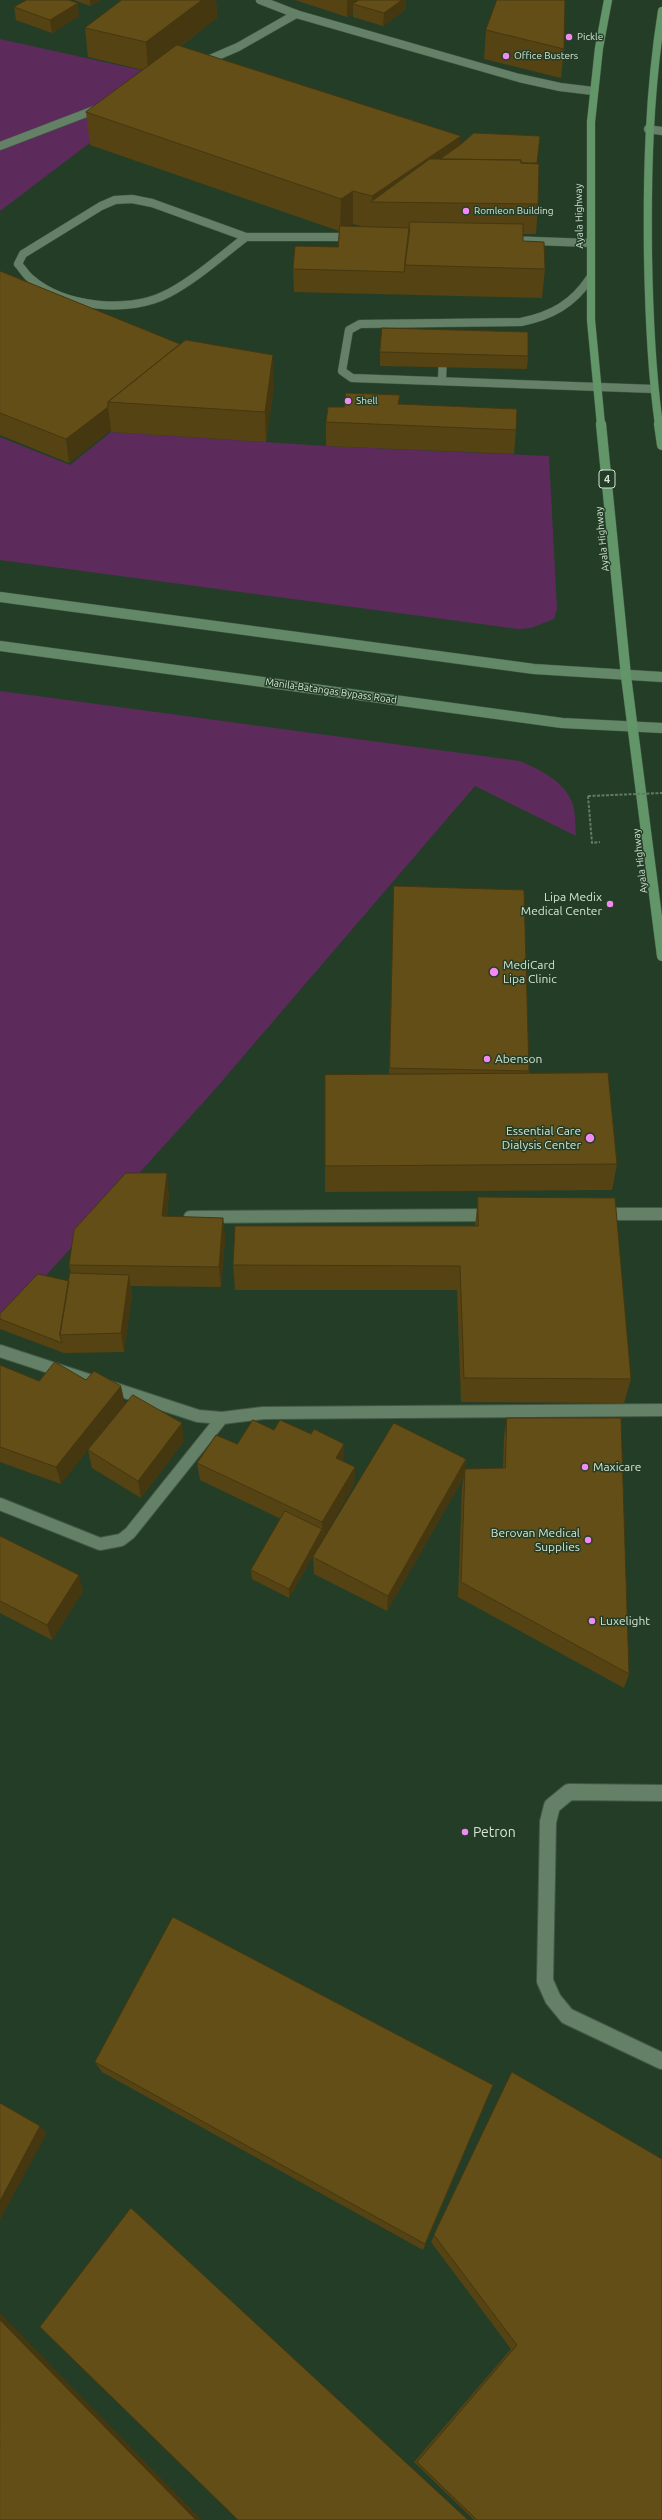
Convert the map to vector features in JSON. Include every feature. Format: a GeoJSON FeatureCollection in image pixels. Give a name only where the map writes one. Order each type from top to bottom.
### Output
{"type":"FeatureCollection","features":[{"type":"Feature","properties":{"kind":"highway","name":"Ayala Highway"},"geometry":{"type":"LineString","coordinates":[[608,0],[593,91],[589,158],[590,320],[598,387],[626,676],[662,956]]}},
{"type":"Feature","properties":{"kind":"highway"},"geometry":{"type":"LineString","coordinates":[[662,11],[654,62],[648,129],[649,317],[654,390],[662,445]]}},
{"type":"Feature","properties":{"kind":"main road"},"geometry":{"type":"LineString","coordinates":[[0,597],[534,669],[626,676],[662,677]]}},
{"type":"Feature","properties":{"kind":"main road","name":"Manila-Batangas Bypass Road"},"geometry":{"type":"LineString","coordinates":[[0,646],[562,723],[662,728]]}},
{"type":"Feature","properties":{"kind":"street"},"geometry":{"type":"LineString","coordinates":[[260,0],[296,14],[519,78],[560,88],[593,91]]}},
{"type":"Feature","properties":{"kind":"street"},"geometry":{"type":"LineString","coordinates":[[195,66],[238,47],[296,14]]}},
{"type":"Feature","properties":{"kind":"street"},"geometry":{"type":"LineString","coordinates":[[0,146],[69,121],[111,103]]}},
{"type":"Feature","properties":{"kind":"street"},"geometry":{"type":"LineString","coordinates":[[648,129],[662,131]]}},
{"type":"Feature","properties":{"kind":"street"},"geometry":{"type":"LineString","coordinates":[[246,237],[169,294],[136,305],[98,304],[60,295],[30,278],[18,264],[23,254],[101,206],[116,200],[132,199],[152,203],[246,237],[367,237]]}},
{"type":"Feature","properties":{"kind":"street"},"geometry":{"type":"LineString","coordinates":[[498,240],[590,244]]}},
{"type":"Feature","properties":{"kind":"street"},"geometry":{"type":"LineString","coordinates":[[590,278],[574,300],[559,310],[540,319],[521,322],[445,326],[353,326],[349,330],[342,371],[352,378],[654,390]]}},
{"type":"Feature","properties":{"kind":"street"},"geometry":{"type":"LineString","coordinates":[[442,381],[444,343]]}},
{"type":"Feature","properties":{"kind":"street"},"geometry":{"type":"LineString","coordinates":[[591,1215],[662,1214]]}},
{"type":"Feature","properties":{"kind":"street"},"geometry":{"type":"LineString","coordinates":[[190,1217],[505,1215]]}},
{"type":"Feature","properties":{"kind":"street"},"geometry":{"type":"LineString","coordinates":[[0,1350],[198,1416],[222,1418],[263,1413],[662,1410]]}},
{"type":"Feature","properties":{"kind":"street"},"geometry":{"type":"LineString","coordinates":[[0,1504],[100,1544],[121,1540],[130,1533],[222,1418]]}},
{"type":"Feature","properties":{"kind":"street"},"geometry":{"type":"LineString","coordinates":[[662,1793],[569,1792],[552,1806],[548,1822],[546,1981],[553,1999],[567,2016],[662,2061]]}},
{"type":"Feature","properties":{"kind":"path"},"geometry":{"type":"LineString","coordinates":[[600,842],[592,843],[588,796],[662,793]]}},
{"type":"Feature","properties":{"kind":"shaded area"},"geometry":{"type":"Polygon","coordinates":[[[0,39],[149,72],[178,76],[0,211],[0,39]]]}},
{"type":"Feature","properties":{"kind":"shaded area"},"geometry":{"type":"Polygon","coordinates":[[[111,432],[326,446],[549,456],[557,609],[554,619],[531,628],[518,629],[0,560],[0,437],[70,465],[111,432]]]}},
{"type":"Feature","properties":{"kind":"shaded area"},"geometry":{"type":"Polygon","coordinates":[[[0,691],[520,761],[550,777],[568,794],[574,810],[576,836],[475,786],[210,1095],[0,1326],[0,691]]]}},
{"type":"Feature","properties":{"kind":"building"},"geometry":{"type":"Polygon","coordinates":[[[27,0],[68,0],[78,3],[50,20],[14,7],[27,0]]]}},
{"type":"Feature","properties":{"kind":"building"},"geometry":{"type":"Polygon","coordinates":[[[122,0],[202,0],[146,42],[85,28],[122,0]]]}},
{"type":"Feature","properties":{"kind":"building"},"geometry":{"type":"Polygon","coordinates":[[[359,0],[402,0],[384,13],[353,4],[359,0]]]}},
{"type":"Feature","properties":{"kind":"building"},"geometry":{"type":"Polygon","coordinates":[[[497,0],[565,0],[564,49],[486,30],[497,0]]]}},
{"type":"Feature","properties":{"kind":"building"},"geometry":{"type":"Polygon","coordinates":[[[177,45],[461,136],[372,196],[353,191],[341,199],[86,112],[177,45]]]}},
{"type":"Feature","properties":{"kind":"building"},"geometry":{"type":"Polygon","coordinates":[[[474,133],[540,136],[537,163],[521,163],[521,160],[440,159],[474,133]]]}},
{"type":"Feature","properties":{"kind":"building"},"geometry":{"type":"Polygon","coordinates":[[[430,159],[521,160],[521,163],[539,164],[538,204],[371,202],[430,159]]]}},
{"type":"Feature","properties":{"kind":"building"},"geometry":{"type":"Polygon","coordinates":[[[410,222],[523,224],[523,241],[544,242],[545,269],[405,265],[410,222]]]}},
{"type":"Feature","properties":{"kind":"building"},"geometry":{"type":"Polygon","coordinates":[[[340,226],[410,228],[404,272],[293,269],[295,246],[338,247],[340,226]]]}},
{"type":"Feature","properties":{"kind":"building"},"geometry":{"type":"Polygon","coordinates":[[[0,271],[180,344],[108,402],[108,407],[66,439],[0,413],[0,271]]]}},
{"type":"Feature","properties":{"kind":"building"},"geometry":{"type":"Polygon","coordinates":[[[382,328],[528,332],[528,356],[380,352],[382,328]]]}},
{"type":"Feature","properties":{"kind":"building"},"geometry":{"type":"Polygon","coordinates":[[[186,340],[273,355],[265,412],[108,402],[186,340]]]}},
{"type":"Feature","properties":{"kind":"building"},"geometry":{"type":"Polygon","coordinates":[[[346,393],[400,395],[398,404],[517,409],[516,430],[326,422],[328,407],[344,407],[346,393]]]}},
{"type":"Feature","properties":{"kind":"building"},"geometry":{"type":"Polygon","coordinates":[[[394,886],[524,890],[529,1071],[390,1068],[394,886]]]}},
{"type":"Feature","properties":{"kind":"building"},"geometry":{"type":"Polygon","coordinates":[[[608,1073],[617,1164],[325,1166],[325,1075],[608,1073]]]}},
{"type":"Feature","properties":{"kind":"building"},"geometry":{"type":"Polygon","coordinates":[[[126,1173],[167,1173],[162,1216],[223,1218],[219,1267],[69,1265],[74,1230],[126,1173]]]}},
{"type":"Feature","properties":{"kind":"building"},"geometry":{"type":"Polygon","coordinates":[[[478,1197],[615,1198],[631,1379],[464,1378],[460,1266],[233,1265],[235,1226],[478,1226],[478,1197]]]}},
{"type":"Feature","properties":{"kind":"building"},"geometry":{"type":"Polygon","coordinates":[[[70,1273],[129,1275],[121,1333],[60,1335],[70,1273]]]}},
{"type":"Feature","properties":{"kind":"building"},"geometry":{"type":"Polygon","coordinates":[[[38,1274],[69,1281],[60,1335],[62,1343],[0,1319],[0,1314],[38,1274]]]}},
{"type":"Feature","properties":{"kind":"building"},"geometry":{"type":"Polygon","coordinates":[[[55,1362],[86,1380],[94,1371],[121,1386],[56,1467],[0,1447],[0,1365],[39,1381],[55,1362]]]}},
{"type":"Feature","properties":{"kind":"building"},"geometry":{"type":"Polygon","coordinates":[[[133,1395],[182,1423],[138,1481],[88,1450],[133,1395]]]}},
{"type":"Feature","properties":{"kind":"building"},"geometry":{"type":"Polygon","coordinates":[[[507,1418],[621,1418],[629,1674],[461,1582],[465,1469],[505,1468],[507,1418]]]}},
{"type":"Feature","properties":{"kind":"building"},"geometry":{"type":"Polygon","coordinates":[[[253,1420],[274,1430],[280,1420],[311,1434],[314,1429],[344,1444],[336,1458],[355,1467],[322,1522],[197,1463],[216,1435],[237,1444],[253,1420]]]}},
{"type":"Feature","properties":{"kind":"building"},"geometry":{"type":"Polygon","coordinates":[[[394,1423],[466,1459],[388,1596],[313,1557],[394,1423]]]}},
{"type":"Feature","properties":{"kind":"building"},"geometry":{"type":"Polygon","coordinates":[[[285,1511],[322,1529],[289,1589],[251,1570],[285,1511]]]}},
{"type":"Feature","properties":{"kind":"building"},"geometry":{"type":"Polygon","coordinates":[[[0,1536],[79,1575],[47,1625],[0,1601],[0,1536]]]}},
{"type":"Feature","properties":{"kind":"building"},"geometry":{"type":"Polygon","coordinates":[[[173,1917],[493,2085],[425,2244],[95,2062],[173,1917]]]}},
{"type":"Feature","properties":{"kind":"building"},"geometry":{"type":"Polygon","coordinates":[[[512,2072],[662,2159],[662,2520],[477,2520],[417,2462],[517,2345],[434,2235],[512,2072]]]}},
{"type":"Feature","properties":{"kind":"building"},"geometry":{"type":"Polygon","coordinates":[[[0,2103],[40,2126],[0,2201],[0,2103]]]}},
{"type":"Feature","properties":{"kind":"building"},"geometry":{"type":"Polygon","coordinates":[[[131,2208],[468,2520],[238,2520],[40,2327],[131,2208]]]}},
{"type":"Feature","properties":{"kind":"building"},"geometry":{"type":"Polygon","coordinates":[[[0,2320],[196,2520],[0,2520],[0,2320]]]}},
{"type":"Feature","properties":{"kind":"place","name":"Pickle"},"geometry":{"type":"Point","coordinates":[569,37]}},
{"type":"Feature","properties":{"kind":"place","name":"Office Busters"},"geometry":{"type":"Point","coordinates":[506,56]}},
{"type":"Feature","properties":{"kind":"place","name":"Romleon Building"},"geometry":{"type":"Point","coordinates":[466,211]}},
{"type":"Feature","properties":{"kind":"place","name":"Shell"},"geometry":{"type":"Point","coordinates":[348,401]}},
{"type":"Feature","properties":{"kind":"place","name":"Lipa Medix Medical Center"},"geometry":{"type":"Point","coordinates":[610,904]}},
{"type":"Feature","properties":{"kind":"place","name":"MediCard Lipa Clinic"},"geometry":{"type":"Point","coordinates":[494,972]}},
{"type":"Feature","properties":{"kind":"place","name":"Abenson"},"geometry":{"type":"Point","coordinates":[487,1059]}},
{"type":"Feature","properties":{"kind":"place","name":"Essential Care Dialysis Center"},"geometry":{"type":"Point","coordinates":[590,1138]}},
{"type":"Feature","properties":{"kind":"place","name":"Maxicare"},"geometry":{"type":"Point","coordinates":[585,1467]}},
{"type":"Feature","properties":{"kind":"place","name":"Berovan Medical Supplies"},"geometry":{"type":"Point","coordinates":[588,1540]}},
{"type":"Feature","properties":{"kind":"place","name":"Luxelight"},"geometry":{"type":"Point","coordinates":[592,1621]}},
{"type":"Feature","properties":{"kind":"place","name":"Petron"},"geometry":{"type":"Point","coordinates":[465,1832]}}]}
